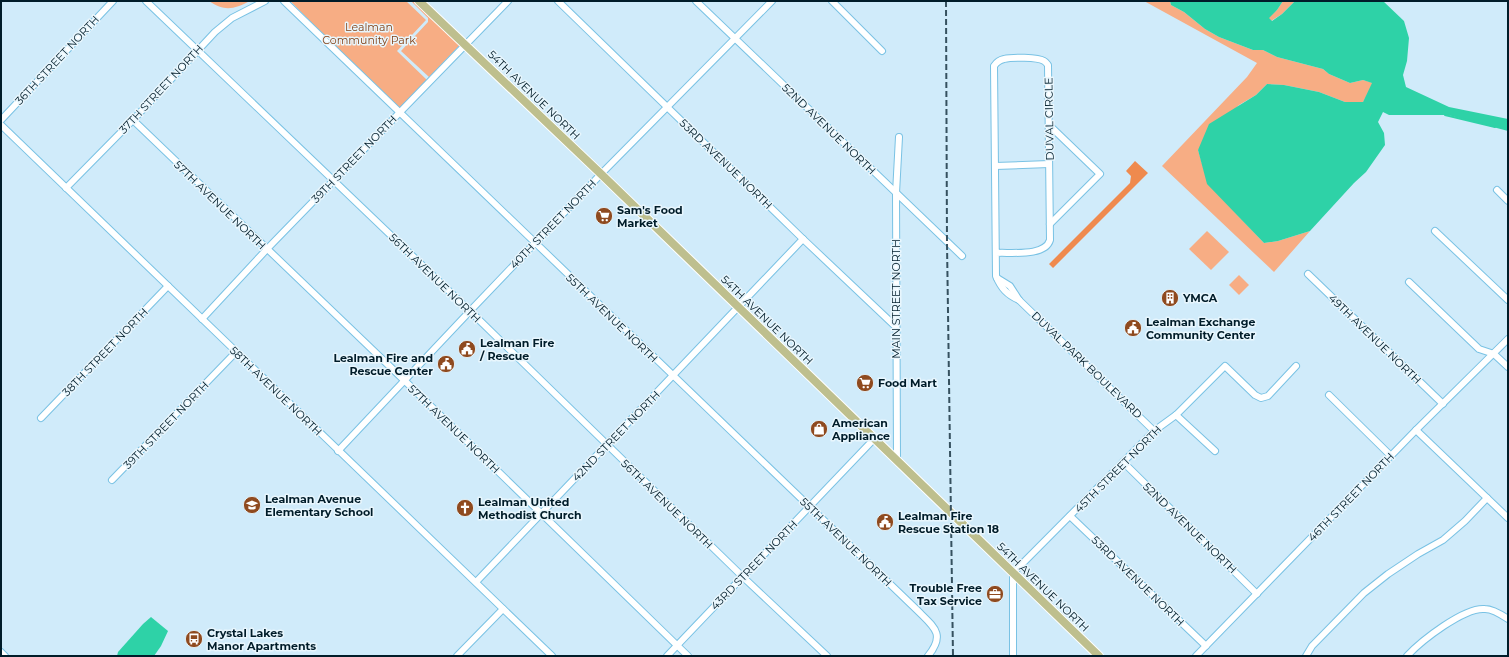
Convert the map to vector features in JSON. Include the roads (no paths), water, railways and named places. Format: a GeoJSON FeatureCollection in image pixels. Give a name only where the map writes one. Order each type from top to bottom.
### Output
{"type":"FeatureCollection","features":[{"type":"Feature","properties":{"kind":"main road","name":"54TH AVENUE NORTH"},"geometry":{"type":"LineString","coordinates":[[420,1],[1099,656]]}},
{"type":"Feature","properties":{"kind":"street","name":"36TH STREET NORTH"},"geometry":{"type":"LineString","coordinates":[[1,120],[113,1]]}},
{"type":"Feature","properties":{"kind":"street","name":"56TH AVENUE NORTH"},"geometry":{"type":"LineString","coordinates":[[146,1],[470,311],[743,577],[827,656]]}},
{"type":"Feature","properties":{"kind":"street","name":"37TH STREET NORTH"},"geometry":{"type":"LineString","coordinates":[[66,188],[133,120],[215,32],[232,18],[265,1]]}},
{"type":"Feature","properties":{"kind":"street","name":"55TH AVENUE NORTH"},"geometry":{"type":"LineString","coordinates":[[284,1],[933,626],[938,636],[936,645],[928,656]]}},
{"type":"Feature","properties":{"kind":"street","name":"39TH STREET NORTH"},"geometry":{"type":"LineString","coordinates":[[202,319],[267,249],[508,1]]}},
{"type":"Feature","properties":{"kind":"street","name":"53RD AVENUE NORTH"},"geometry":{"type":"LineString","coordinates":[[558,1],[803,239],[896,326]]}},
{"type":"Feature","properties":{"kind":"street","name":"52ND AVENUE NORTH"},"geometry":{"type":"LineString","coordinates":[[696,1],[962,256]]}},
{"type":"Feature","properties":{"kind":"street","name":"40TH STREET NORTH"},"geometry":{"type":"LineString","coordinates":[[338,451],[601,174],[668,108],[772,1]]}},
{"type":"Feature","properties":{"kind":"street"},"geometry":{"type":"LineString","coordinates":[[832,1],[882,51]]}},
{"type":"Feature","properties":{"kind":"street","name":"DUVAL CIRCLE"},"geometry":{"type":"LineString","coordinates":[[996,253],[1037,252],[1049,244],[1048,65],[1045,61],[1036,58],[1003,59],[996,62],[994,68],[996,253],[997,277]]}},
{"type":"Feature","properties":{"kind":"street","name":"57TH AVENUE NORTH"},"geometry":{"type":"LineString","coordinates":[[133,120],[405,381],[688,656]]}},
{"type":"Feature","properties":{"kind":"street","name":"58TH AVENUE NORTH"},"geometry":{"type":"LineString","coordinates":[[1,125],[552,656]]}},
{"type":"Feature","properties":{"kind":"street"},"geometry":{"type":"LineString","coordinates":[[1049,125],[1100,174],[1050,224]]}},
{"type":"Feature","properties":{"kind":"street","name":"MAIN STREET NORTH"},"geometry":{"type":"LineString","coordinates":[[897,461],[896,194],[899,136]]}},
{"type":"Feature","properties":{"kind":"street"},"geometry":{"type":"LineString","coordinates":[[995,166],[1049,164]]}},
{"type":"Feature","properties":{"kind":"street"},"geometry":{"type":"LineString","coordinates":[[1497,190],[1508,201]]}},
{"type":"Feature","properties":{"kind":"street"},"geometry":{"type":"LineString","coordinates":[[1435,232],[1508,300]]}},
{"type":"Feature","properties":{"kind":"street","name":"42ND STREET NORTH"},"geometry":{"type":"LineString","coordinates":[[476,582],[803,239]]}},
{"type":"Feature","properties":{"kind":"street","name":"49TH AVENUE NORTH"},"geometry":{"type":"LineString","coordinates":[[1308,274],[1443,404]]}},
{"type":"Feature","properties":{"kind":"street","name":"DUVAL PARK BOULEVARD"},"geometry":{"type":"LineString","coordinates":[[997,277],[1006,292],[1019,300],[1154,431]]}},
{"type":"Feature","properties":{"kind":"street"},"geometry":{"type":"LineString","coordinates":[[1409,282],[1479,349],[1494,354],[1508,367]]}},
{"type":"Feature","properties":{"kind":"street","name":"38TH STREET NORTH"},"geometry":{"type":"LineString","coordinates":[[42,418],[168,286]]}},
{"type":"Feature","properties":{"kind":"street","name":"46TH STREET NORTH"},"geometry":{"type":"LineString","coordinates":[[1196,656],[1416,430],[1508,339]]}},
{"type":"Feature","properties":{"kind":"street","name":"39TH STREET NORTH"},"geometry":{"type":"LineString","coordinates":[[112,480],[236,352]]}},
{"type":"Feature","properties":{"kind":"street","name":"45TH STREET NORTH"},"geometry":{"type":"LineString","coordinates":[[1013,573],[1154,431],[1176,415],[1225,366],[1255,395],[1261,398],[1268,396],[1296,366]]}},
{"type":"Feature","properties":{"kind":"street"},"geometry":{"type":"LineString","coordinates":[[1329,395],[1391,456]]}},
{"type":"Feature","properties":{"kind":"street"},"geometry":{"type":"LineString","coordinates":[[1176,415],[1215,451]]}},
{"type":"Feature","properties":{"kind":"street"},"geometry":{"type":"LineString","coordinates":[[1416,430],[1508,518]]}},
{"type":"Feature","properties":{"kind":"street","name":"43RD STREET NORTH"},"geometry":{"type":"LineString","coordinates":[[667,656],[874,439]]}},
{"type":"Feature","properties":{"kind":"street","name":"52ND AVENUE NORTH"},"geometry":{"type":"LineString","coordinates":[[1123,462],[1257,594]]}},
{"type":"Feature","properties":{"kind":"street"},"geometry":{"type":"LineString","coordinates":[[1306,656],[1317,641],[1364,594],[1388,574],[1418,554],[1443,540],[1465,522],[1487,498]]}},
{"type":"Feature","properties":{"kind":"street","name":"53RD AVENUE NORTH"},"geometry":{"type":"LineString","coordinates":[[1070,516],[1206,646]]}},
{"type":"Feature","properties":{"kind":"street"},"geometry":{"type":"LineString","coordinates":[[1013,573],[1013,656]]}},
{"type":"Feature","properties":{"kind":"street"},"geometry":{"type":"LineString","coordinates":[[1407,656],[1432,634],[1469,612],[1485,608],[1492,610],[1508,619]]}},
{"type":"Feature","properties":{"kind":"street"},"geometry":{"type":"LineString","coordinates":[[457,656],[503,609]]}},
{"type":"Feature","properties":{"kind":"street"},"geometry":{"type":"LineString","coordinates":[[1,652],[5,656]]}},
{"type":"Feature","properties":{"kind":"waterway"},"geometry":{"type":"LineString","coordinates":[[1445,115],[1495,127]]}},
{"type":"Feature","properties":{"kind":"railway"},"geometry":{"type":"LineString","coordinates":[[946,1],[947,243],[953,656]]}},
{"type":"Feature","properties":{"kind":"place","name":"Sam's Food Market"},"geometry":{"type":"Point","coordinates":[604,216]}},
{"type":"Feature","properties":{"kind":"place","name":"YMCA"},"geometry":{"type":"Point","coordinates":[1170,298]}},
{"type":"Feature","properties":{"kind":"place","name":"Lealman Exchange Community Center"},"geometry":{"type":"Point","coordinates":[1133,328]}},
{"type":"Feature","properties":{"kind":"place","name":"Lealman Fire / Rescue"},"geometry":{"type":"Point","coordinates":[467,349]}},
{"type":"Feature","properties":{"kind":"place","name":"Lealman Fire and Rescue Center"},"geometry":{"type":"Point","coordinates":[446,364]}},
{"type":"Feature","properties":{"kind":"place","name":"Food Mart"},"geometry":{"type":"Point","coordinates":[865,383]}},
{"type":"Feature","properties":{"kind":"place","name":"American Appliance"},"geometry":{"type":"Point","coordinates":[819,429]}},
{"type":"Feature","properties":{"kind":"place","name":"Lealman Avenue Elementary School"},"geometry":{"type":"Point","coordinates":[252,505]}},
{"type":"Feature","properties":{"kind":"place","name":"Lealman United Methodist Church"},"geometry":{"type":"Point","coordinates":[465,508]}},
{"type":"Feature","properties":{"kind":"place","name":"Lealman Fire Rescue Station 18"},"geometry":{"type":"Point","coordinates":[885,522]}},
{"type":"Feature","properties":{"kind":"place","name":"Trouble Free Tax Service"},"geometry":{"type":"Point","coordinates":[995,594]}},
{"type":"Feature","properties":{"kind":"place","name":"Crystal Lakes Manor Apartments"},"geometry":{"type":"Point","coordinates":[194,639]}},
{"type":"Feature","properties":{"kind":"park label","name":"Lealman Community Park"},"geometry":{"type":"Point","coordinates":[369,33]}}]}
